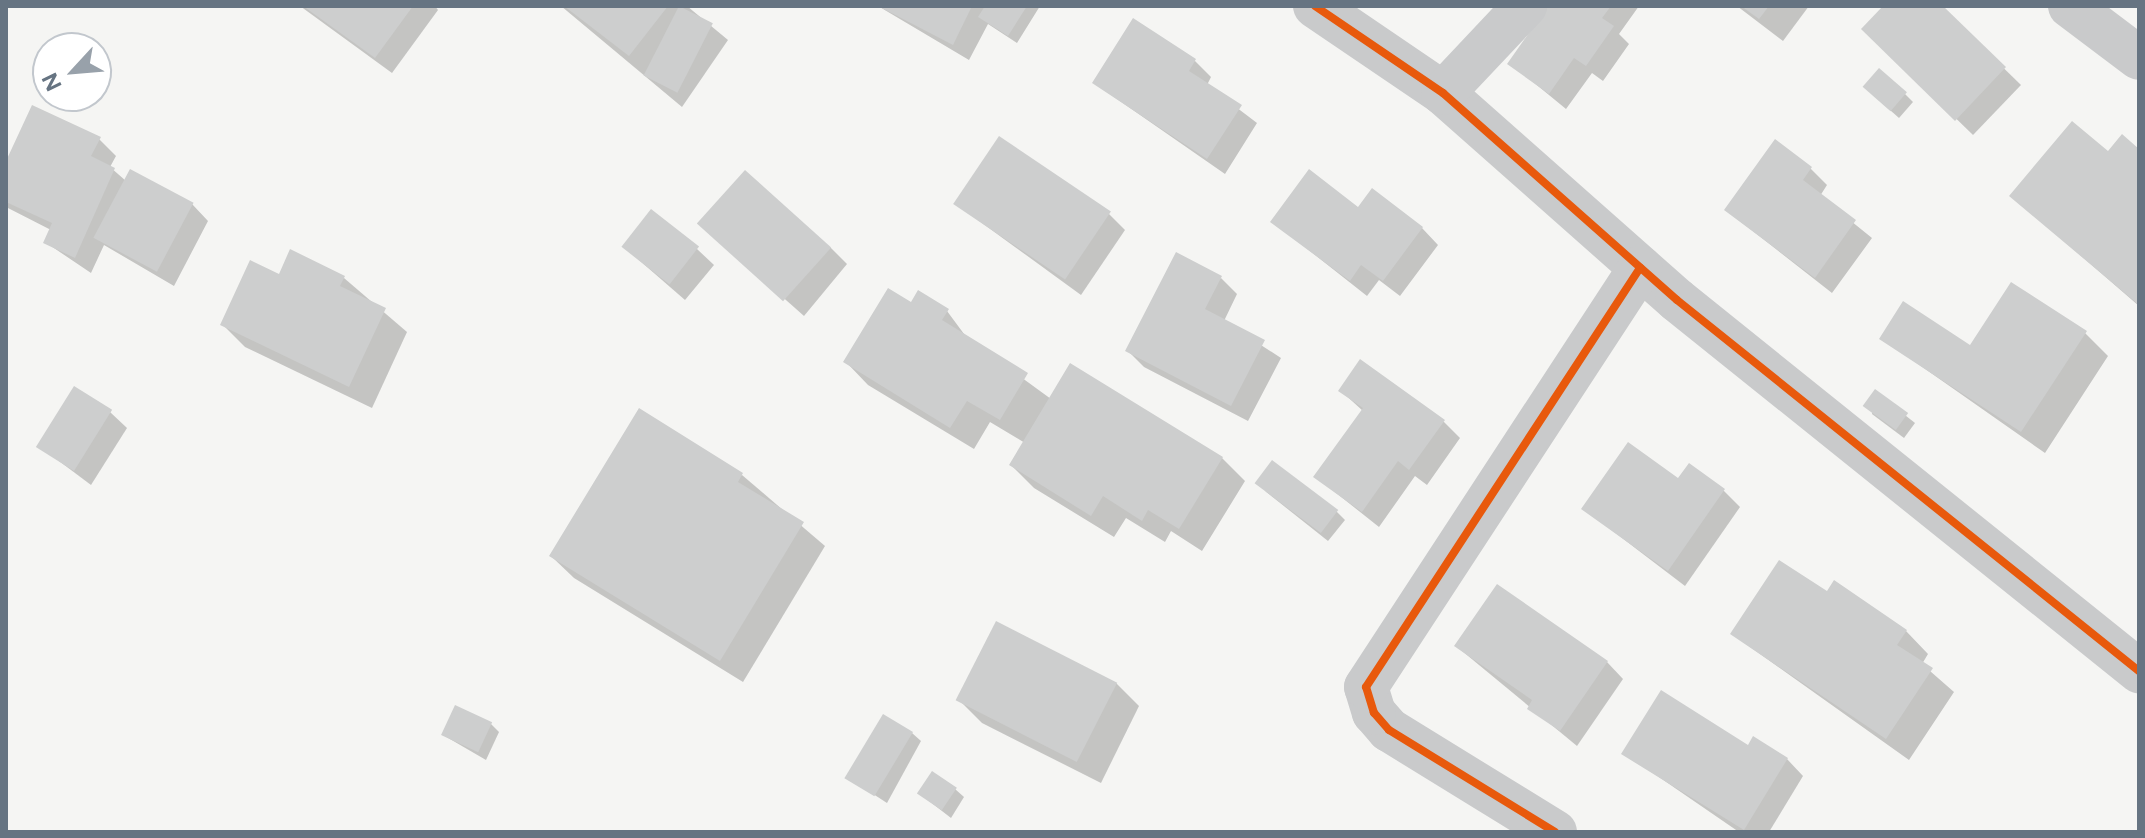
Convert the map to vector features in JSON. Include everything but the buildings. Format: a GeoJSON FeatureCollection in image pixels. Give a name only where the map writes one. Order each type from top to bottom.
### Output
{"type":"FeatureCollection","features":[{"type":"Feature","properties":{"kind":"street"},"geometry":{"type":"LineString","coordinates":[[1315,6],[1443,93],[1640,268],[2139,671]]}},
{"type":"Feature","properties":{"kind":"street"},"geometry":{"type":"LineString","coordinates":[[1443,93],[1525,6]]}},
{"type":"Feature","properties":{"kind":"street"},"geometry":{"type":"LineString","coordinates":[[2070,6],[2139,58]]}},
{"type":"Feature","properties":{"kind":"street"},"geometry":{"type":"LineString","coordinates":[[1555,832],[1389,730],[1374,713],[1366,687],[1640,268]]}},
{"type":"Feature","properties":{"kind":"cycle path"},"geometry":{"type":"LineString","coordinates":[[1315,6],[1443,93],[1677,300],[2139,671]]}},
{"type":"Feature","properties":{"kind":"cycle path"},"geometry":{"type":"LineString","coordinates":[[1555,832],[1389,730],[1374,713],[1366,687],[1640,268]]}}]}
